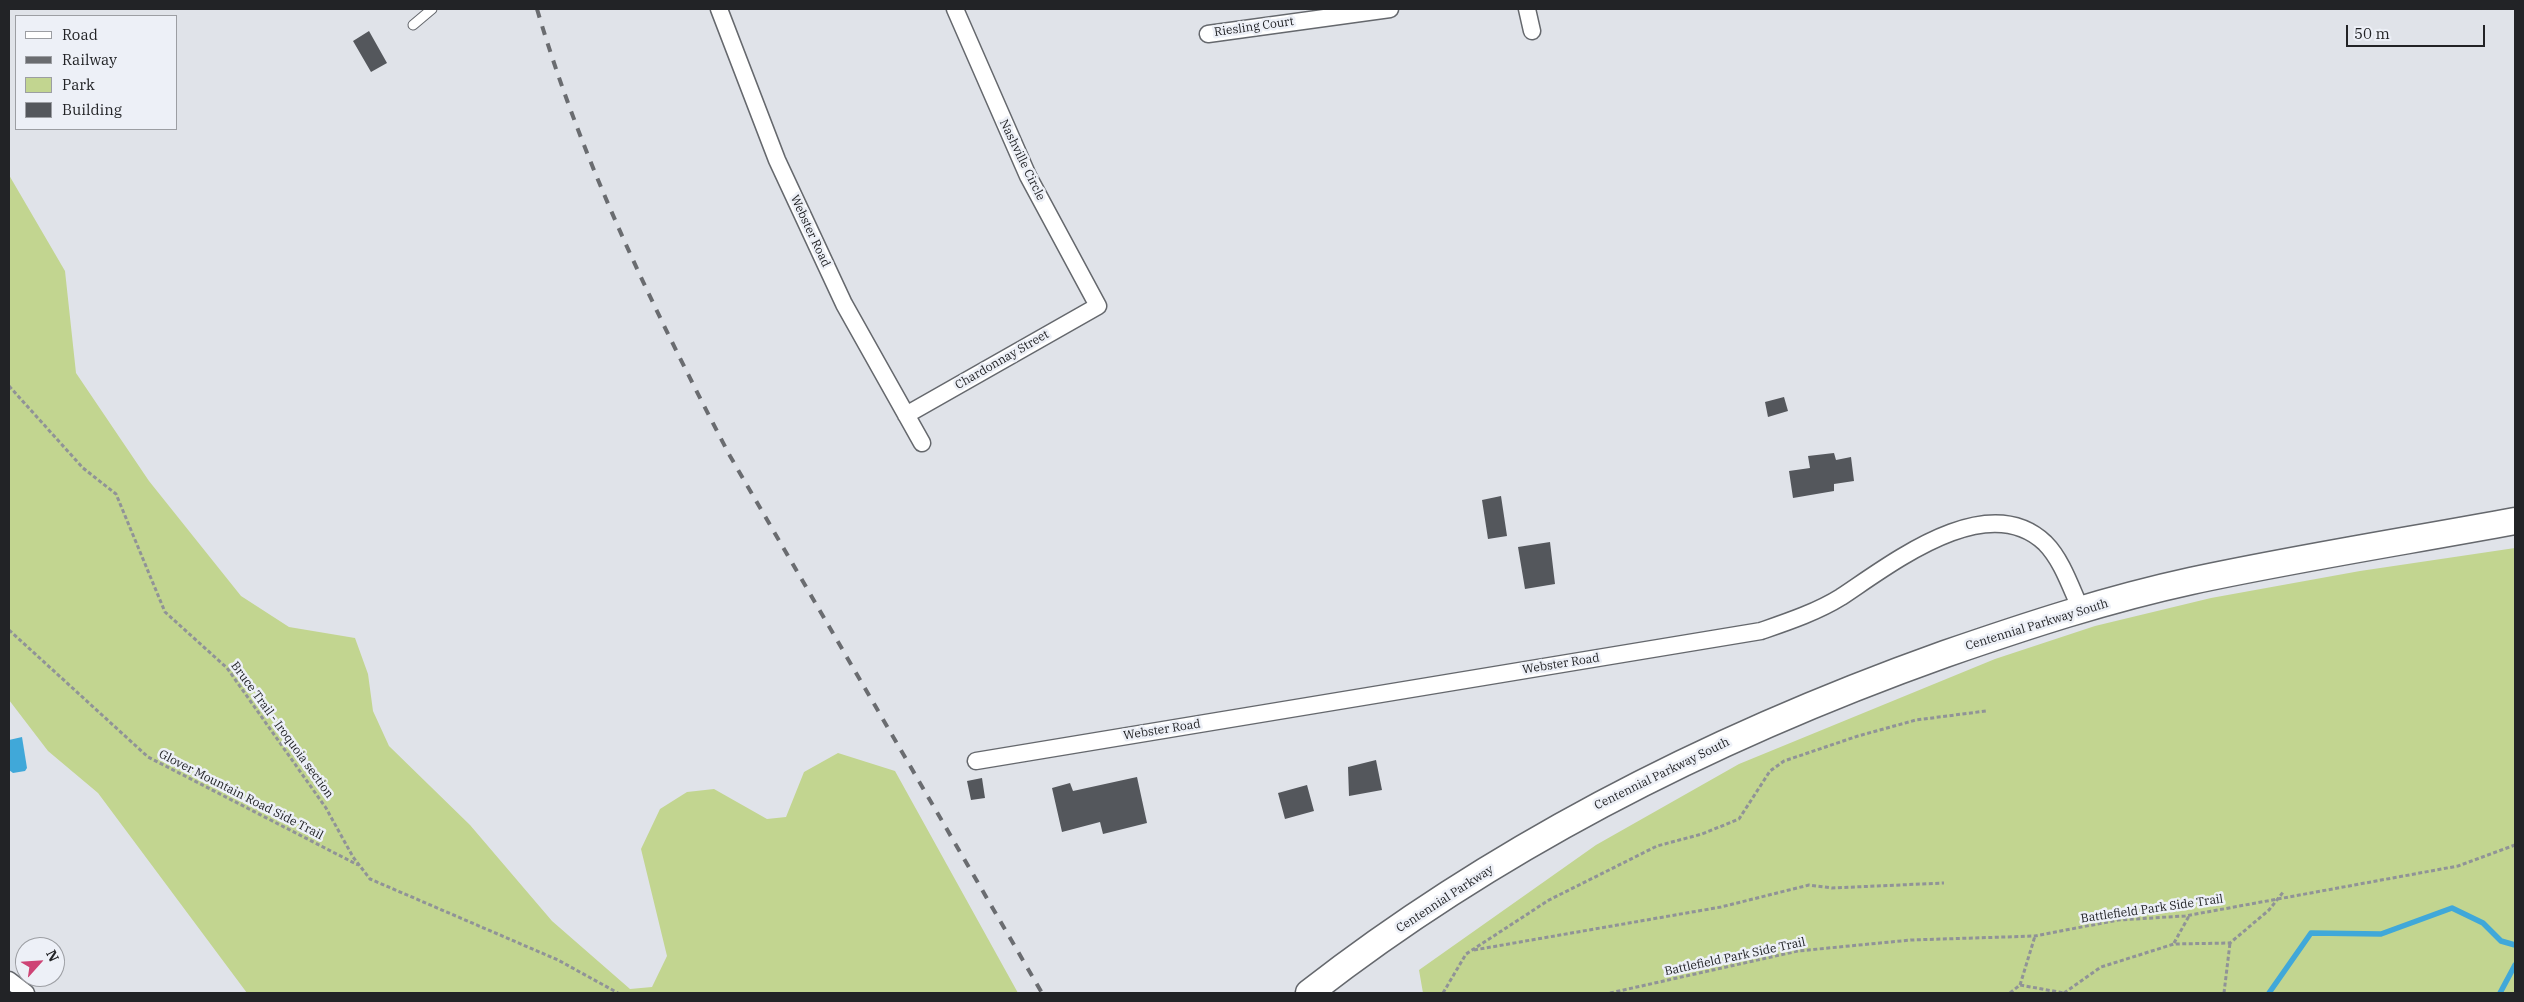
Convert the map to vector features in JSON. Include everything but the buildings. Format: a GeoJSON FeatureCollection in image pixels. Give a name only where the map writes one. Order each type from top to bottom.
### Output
{"type":"FeatureCollection","features":[{"type":"Feature","properties":{"kind":"main road","name":"Centennial Parkway South"},"geometry":{"type":"LineString","coordinates":[[1586,812],[1727,741],[1865,682],[2011,631],[2190,581],[2515,521]]}},
{"type":"Feature","properties":{"kind":"main road","name":"Centennial Parkway"},"geometry":{"type":"LineString","coordinates":[[1309,993],[1425,911],[1586,812]]}},
{"type":"Feature","properties":{"kind":"street","name":"Webster Road"},"geometry":{"type":"LineString","coordinates":[[719,9],[781,169],[844,304],[922,443]]}},
{"type":"Feature","properties":{"kind":"street","name":"Nashville Circle"},"geometry":{"type":"LineString","coordinates":[[955,9],[1028,176],[1098,306]]}},
{"type":"Feature","properties":{"kind":"street","name":"Riesling Court"},"geometry":{"type":"LineString","coordinates":[[1208,34],[1390,9]]}},
{"type":"Feature","properties":{"kind":"street"},"geometry":{"type":"LineString","coordinates":[[1527,9],[1532,31]]}},
{"type":"Feature","properties":{"kind":"street","name":"Chardonnay Street"},"geometry":{"type":"LineString","coordinates":[[906,415],[1098,306]]}},
{"type":"Feature","properties":{"kind":"street","name":"Webster Road"},"geometry":{"type":"LineString","coordinates":[[976,761],[1760,631],[1787,622],[1840,597],[1908,553],[1969,527],[1991,523],[2015,527],[2030,533],[2043,542],[2057,559],[2081,610]]}},
{"type":"Feature","properties":{"kind":"street"},"geometry":{"type":"LineString","coordinates":[[9,980],[26,993]]}},
{"type":"Feature","properties":{"kind":"lane"},"geometry":{"type":"LineString","coordinates":[[413,25],[432,9]]}},
{"type":"Feature","properties":{"kind":"path","name":"Bruce Trail - Iroquoia section"},"geometry":{"type":"LineString","coordinates":[[9,386],[83,468],[116,494],[165,612],[227,668],[326,808],[360,866],[370,879],[558,960],[618,993]]}},
{"type":"Feature","properties":{"kind":"path","name":"Glover Mountain Road Side Trail"},"geometry":{"type":"LineString","coordinates":[[9,630],[148,757],[360,866]]}},
{"type":"Feature","properties":{"kind":"path"},"geometry":{"type":"LineString","coordinates":[[1443,993],[1466,954],[1549,900],[1657,846],[1702,834],[1739,819],[1770,771],[1784,761],[1858,736],[1916,720],[1986,712]]}},
{"type":"Feature","properties":{"kind":"path","name":"Battlefield Park Side Trail"},"geometry":{"type":"LineString","coordinates":[[1610,993],[1798,951],[1911,940],[2035,936],[2118,920],[2189,915],[2458,866],[2515,845]]}},
{"type":"Feature","properties":{"kind":"path"},"geometry":{"type":"LineString","coordinates":[[1471,951],[1721,907],[1809,885],[1832,888],[1944,882]]}},
{"type":"Feature","properties":{"kind":"path"},"geometry":{"type":"LineString","coordinates":[[2020,985],[2064,993],[2101,967],[2174,944],[2230,943],[2269,910],[2284,891]]}},
{"type":"Feature","properties":{"kind":"path"},"geometry":{"type":"LineString","coordinates":[[2174,944],[2189,915]]}},
{"type":"Feature","properties":{"kind":"path"},"geometry":{"type":"LineString","coordinates":[[2010,993],[2020,985],[2035,936]]}},
{"type":"Feature","properties":{"kind":"path"},"geometry":{"type":"LineString","coordinates":[[2224,993],[2230,943]]}},
{"type":"Feature","properties":{"kind":"green space"},"geometry":{"type":"Polygon","coordinates":[[[9,175],[65,271],[76,373],[149,481],[241,596],[289,627],[355,638],[368,674],[373,711],[389,746],[470,825],[552,921],[630,989],[652,987],[667,956],[641,849],[660,809],[687,792],[714,789],[767,819],[786,817],[804,772],[838,753],[895,771],[1018,993],[247,993],[98,793],[48,751],[9,700],[9,175]]]}},
{"type":"Feature","properties":{"kind":"green space"},"geometry":{"type":"Polygon","coordinates":[[[2515,548],[2515,993],[1423,993],[1419,970],[1596,845],[1739,764],[1995,659],[2095,626],[2211,598],[2360,571],[2515,548]]]}},
{"type":"Feature","properties":{"kind":"water"},"geometry":{"type":"Polygon","coordinates":[[[22,737],[27,768],[25,771],[13,773],[9,770],[9,740],[22,737]]]}},
{"type":"Feature","properties":{"kind":"waterway"},"geometry":{"type":"LineString","coordinates":[[2269,993],[2311,933],[2381,934],[2452,908],[2483,923],[2501,941],[2515,945]]}},
{"type":"Feature","properties":{"kind":"waterway"},"geometry":{"type":"LineString","coordinates":[[2500,993],[2515,965]]}},
{"type":"Feature","properties":{"kind":"railway"},"geometry":{"type":"LineString","coordinates":[[537,9],[555,67],[599,181],[648,292],[702,402],[730,456],[1042,993]]}}]}
